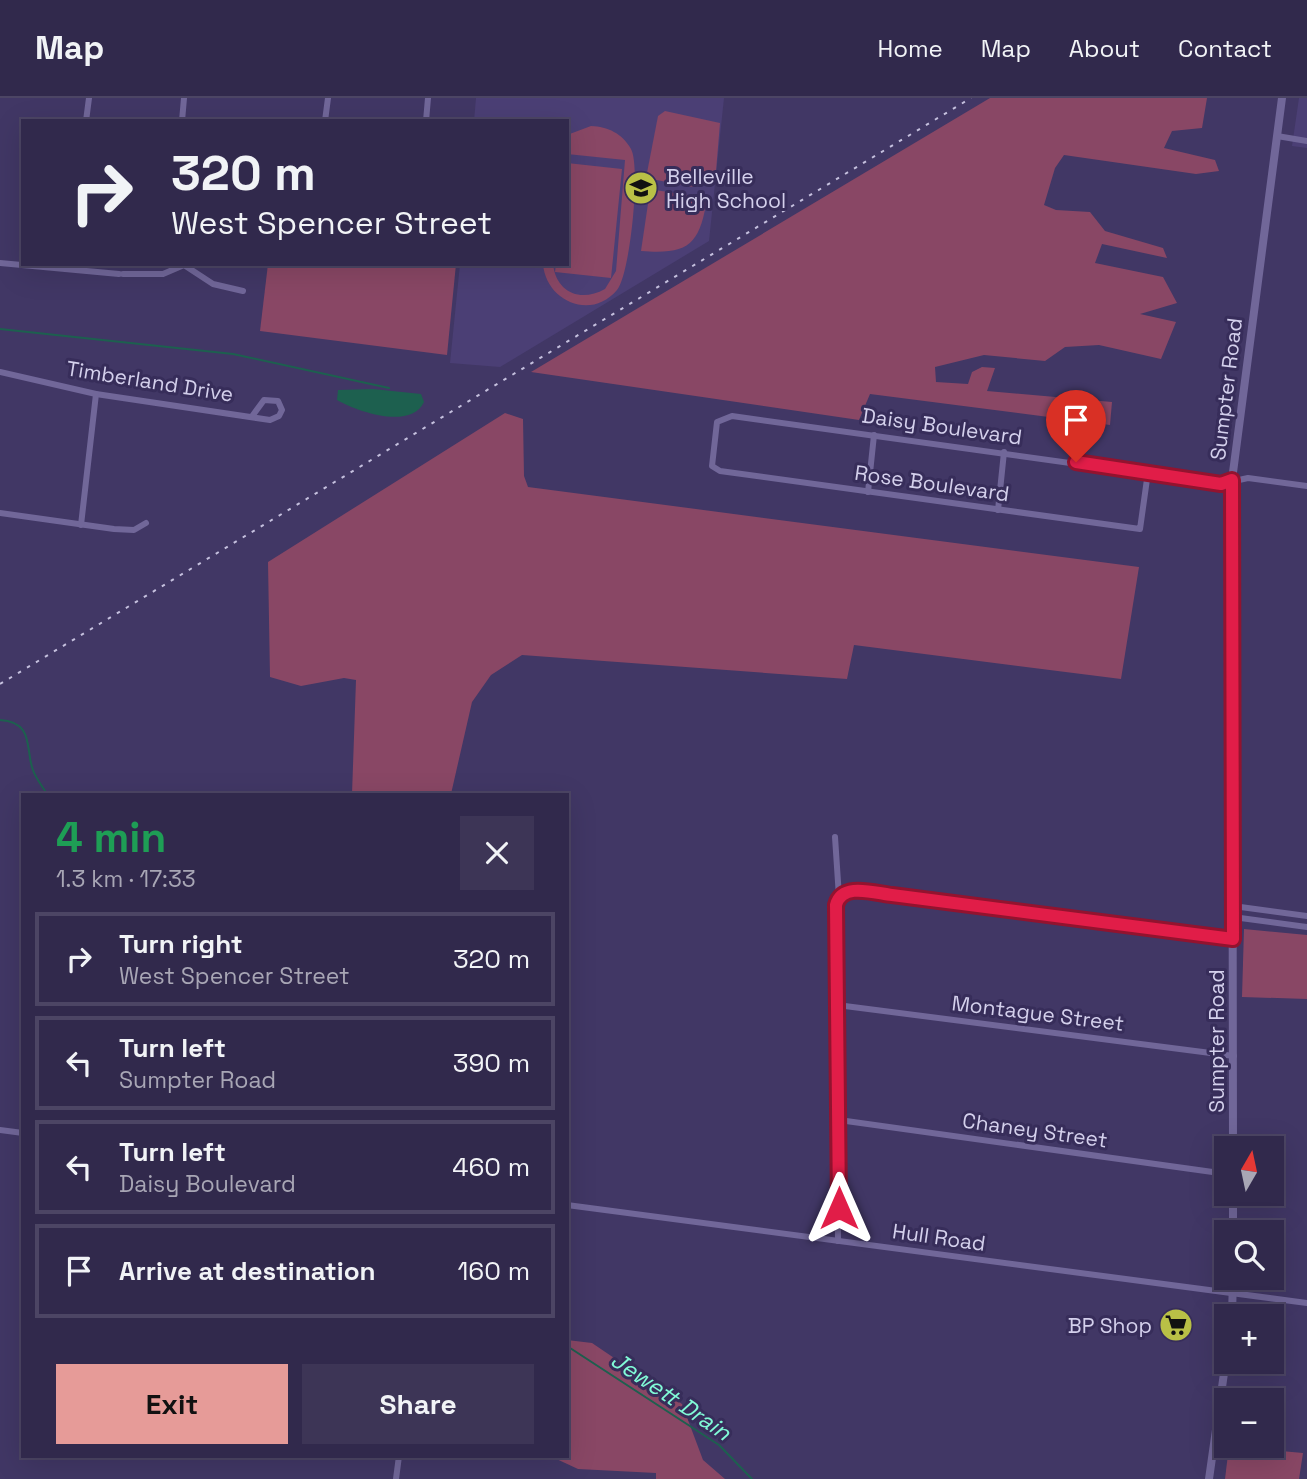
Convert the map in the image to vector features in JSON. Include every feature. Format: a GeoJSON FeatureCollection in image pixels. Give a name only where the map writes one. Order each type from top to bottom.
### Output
{"type":"FeatureCollection","features":[{"type":"Feature","properties":{"kind":"street"},"geometry":{"type":"LineString","coordinates":[[86,119],[89,98]]}},
{"type":"Feature","properties":{"kind":"street"},"geometry":{"type":"LineString","coordinates":[[182,119],[184,98]]}},
{"type":"Feature","properties":{"kind":"street"},"geometry":{"type":"LineString","coordinates":[[326,119],[328,98]]}},
{"type":"Feature","properties":{"kind":"street"},"geometry":{"type":"LineString","coordinates":[[426,119],[428,98]]}},
{"type":"Feature","properties":{"kind":"street","name":"Sumpter Road"},"geometry":{"type":"LineString","coordinates":[[1233,1136],[1232,480],[1282,98]]}},
{"type":"Feature","properties":{"kind":"street"},"geometry":{"type":"LineString","coordinates":[[1277,136],[1307,141]]}},
{"type":"Feature","properties":{"kind":"street"},"geometry":{"type":"LineString","coordinates":[[0,263],[21,264]]}},
{"type":"Feature","properties":{"kind":"street"},"geometry":{"type":"LineString","coordinates":[[53,266],[121,274],[163,274],[181,266]]}},
{"type":"Feature","properties":{"kind":"street"},"geometry":{"type":"LineString","coordinates":[[185,266],[213,284],[243,291]]}},
{"type":"Feature","properties":{"kind":"street","name":"Timberland Drive"},"geometry":{"type":"LineString","coordinates":[[0,372],[96,394],[253,415],[270,420],[279,416],[282,410],[278,401],[264,400],[253,415]]}},
{"type":"Feature","properties":{"kind":"street"},"geometry":{"type":"LineString","coordinates":[[81,524],[96,394]]}},
{"type":"Feature","properties":{"kind":"street","name":"Daisy Boulevard"},"geometry":{"type":"LineString","coordinates":[[720,471],[712,466],[714,432],[717,422],[729,417],[1004,452],[1221,484],[1248,478],[1307,486]]}},
{"type":"Feature","properties":{"kind":"street"},"geometry":{"type":"LineString","coordinates":[[868,492],[874,435]]}},
{"type":"Feature","properties":{"kind":"street"},"geometry":{"type":"LineString","coordinates":[[998,510],[1004,452]]}},
{"type":"Feature","properties":{"kind":"street","name":"Rose Boulevard"},"geometry":{"type":"LineString","coordinates":[[720,471],[1140,529],[1148,472]]}},
{"type":"Feature","properties":{"kind":"street"},"geometry":{"type":"LineString","coordinates":[[0,513],[134,530],[146,523]]}},
{"type":"Feature","properties":{"kind":"street"},"geometry":{"type":"LineString","coordinates":[[835,837],[842,895],[837,1004],[838,1241]]}},
{"type":"Feature","properties":{"kind":"street"},"geometry":{"type":"LineString","coordinates":[[842,895],[853,890],[1233,939]]}},
{"type":"Feature","properties":{"kind":"street"},"geometry":{"type":"LineString","coordinates":[[1233,906],[1307,916]]}},
{"type":"Feature","properties":{"kind":"street"},"geometry":{"type":"LineString","coordinates":[[1233,918],[1307,927]]}},
{"type":"Feature","properties":{"kind":"street","name":"Montague Street"},"geometry":{"type":"LineString","coordinates":[[837,1004],[1234,1056]]}},
{"type":"Feature","properties":{"kind":"street","name":"Chaney Street"},"geometry":{"type":"LineString","coordinates":[[839,1120],[1214,1172]]}},
{"type":"Feature","properties":{"kind":"street"},"geometry":{"type":"LineString","coordinates":[[0,1130],[21,1133]]}},
{"type":"Feature","properties":{"kind":"street","name":"Hull Road"},"geometry":{"type":"LineString","coordinates":[[569,1205],[1307,1303]]}},
{"type":"Feature","properties":{"kind":"street"},"geometry":{"type":"LineString","coordinates":[[1233,1290],[1233,1304]]}},
{"type":"Feature","properties":{"kind":"street"},"geometry":{"type":"LineString","coordinates":[[1209,1479],[1224,1374]]}},
{"type":"Feature","properties":{"kind":"street"},"geometry":{"type":"LineString","coordinates":[[396,1479],[399,1458]]}},
{"type":"Feature","properties":{"kind":"shaded area","name":"Belleville High School"},"geometry":{"type":"Polygon","coordinates":[[[476,98],[724,98],[709,241],[500,367],[450,363],[460,266],[569,266],[569,119],[474,119],[476,98]]]}},
{"type":"Feature","properties":{"kind":"shaded area"},"geometry":{"type":"Polygon","coordinates":[[[990,98],[1207,98],[1202,128],[1172,131],[1164,148],[1215,160],[1219,171],[1196,174],[1064,155],[1055,168],[1044,205],[1056,210],[1090,212],[1105,231],[1163,248],[1167,258],[1102,244],[1095,263],[1163,277],[1177,303],[1140,314],[1176,322],[1161,359],[1099,345],[1065,347],[1045,361],[984,355],[935,367],[936,382],[968,384],[972,372],[982,367],[995,368],[987,391],[1112,402],[1110,425],[870,394],[859,420],[531,372],[990,98]]]}},
{"type":"Feature","properties":{"kind":"shaded area"},"geometry":{"type":"Polygon","coordinates":[[[1299,98],[1307,98],[1307,148],[1292,146],[1299,98]]]}},
{"type":"Feature","properties":{"kind":"shaded area"},"geometry":{"type":"Polygon","coordinates":[[[665,111],[720,123],[716,171],[693,187],[646,178],[658,116],[665,111]]]}},
{"type":"Feature","properties":{"kind":"shaded area"},"geometry":{"type":"Polygon","coordinates":[[[591,126],[614,132],[631,149],[634,160],[633,221],[622,280],[617,290],[595,304],[583,305],[561,297],[552,288],[543,266],[553,266],[564,288],[578,295],[605,289],[616,271],[625,160],[569,154],[569,134],[591,126]]]}},
{"type":"Feature","properties":{"kind":"shaded area"},"geometry":{"type":"Polygon","coordinates":[[[569,163],[622,169],[611,278],[555,272],[556,266],[569,266],[569,163]]]}},
{"type":"Feature","properties":{"kind":"shaded area"},"geometry":{"type":"Polygon","coordinates":[[[655,190],[707,198],[696,236],[681,248],[671,251],[641,251],[649,197],[655,190]]]}},
{"type":"Feature","properties":{"kind":"shaded area"},"geometry":{"type":"Polygon","coordinates":[[[268,266],[456,266],[447,355],[260,331],[268,266]]]}},
{"type":"Feature","properties":{"kind":"shaded area"},"geometry":{"type":"Polygon","coordinates":[[[373,389],[421,394],[424,402],[408,415],[396,417],[370,413],[337,400],[338,390],[373,389]]]}},
{"type":"Feature","properties":{"kind":"shaded area"},"geometry":{"type":"Polygon","coordinates":[[[505,413],[523,419],[524,476],[528,487],[1139,567],[1121,679],[854,645],[847,679],[522,655],[491,675],[472,702],[451,793],[352,793],[356,680],[344,678],[301,686],[270,677],[268,562],[505,413]]]}},
{"type":"Feature","properties":{"kind":"shaded area"},"geometry":{"type":"Polygon","coordinates":[[[1244,929],[1307,935],[1307,999],[1242,997],[1244,929]]]}},
{"type":"Feature","properties":{"kind":"shaded area"},"geometry":{"type":"Polygon","coordinates":[[[569,1340],[592,1343],[682,1404],[703,1460],[725,1479],[656,1479],[656,1473],[578,1469],[554,1458],[569,1458],[569,1340]]]}},
{"type":"Feature","properties":{"kind":"shaded area"},"geometry":{"type":"Polygon","coordinates":[[[1284,1451],[1303,1453],[1299,1479],[1225,1479],[1228,1458],[1284,1458],[1284,1451]]]}},
{"type":"Feature","properties":{"kind":"waterway"},"geometry":{"type":"LineString","coordinates":[[0,329],[233,354],[389,388]]}},
{"type":"Feature","properties":{"kind":"waterway","name":"Jewett Drain"},"geometry":{"type":"LineString","coordinates":[[0,720],[11,722],[24,731],[33,770],[46,793]]}},
{"type":"Feature","properties":{"kind":"waterway","name":"Jewett Drain"},"geometry":{"type":"LineString","coordinates":[[569,1347],[719,1445],[752,1479]]}},
{"type":"Feature","properties":{"kind":"railway"},"geometry":{"type":"LineString","coordinates":[[0,684],[971,98]]}},
{"type":"Feature","properties":{"kind":"place","name":"Belleville High School"},"geometry":{"type":"Point","coordinates":[641,188]}},
{"type":"Feature","properties":{"kind":"place","name":"BP Shop"},"geometry":{"type":"Point","coordinates":[1176,1325]}},
{"type":"Feature","properties":{"kind":"route"},"geometry":{"type":"LineString","coordinates":[[839,1208],[836,905],[845,892],[853,890],[1233,939],[1232,480],[1221,484],[1076,462]]}}]}
